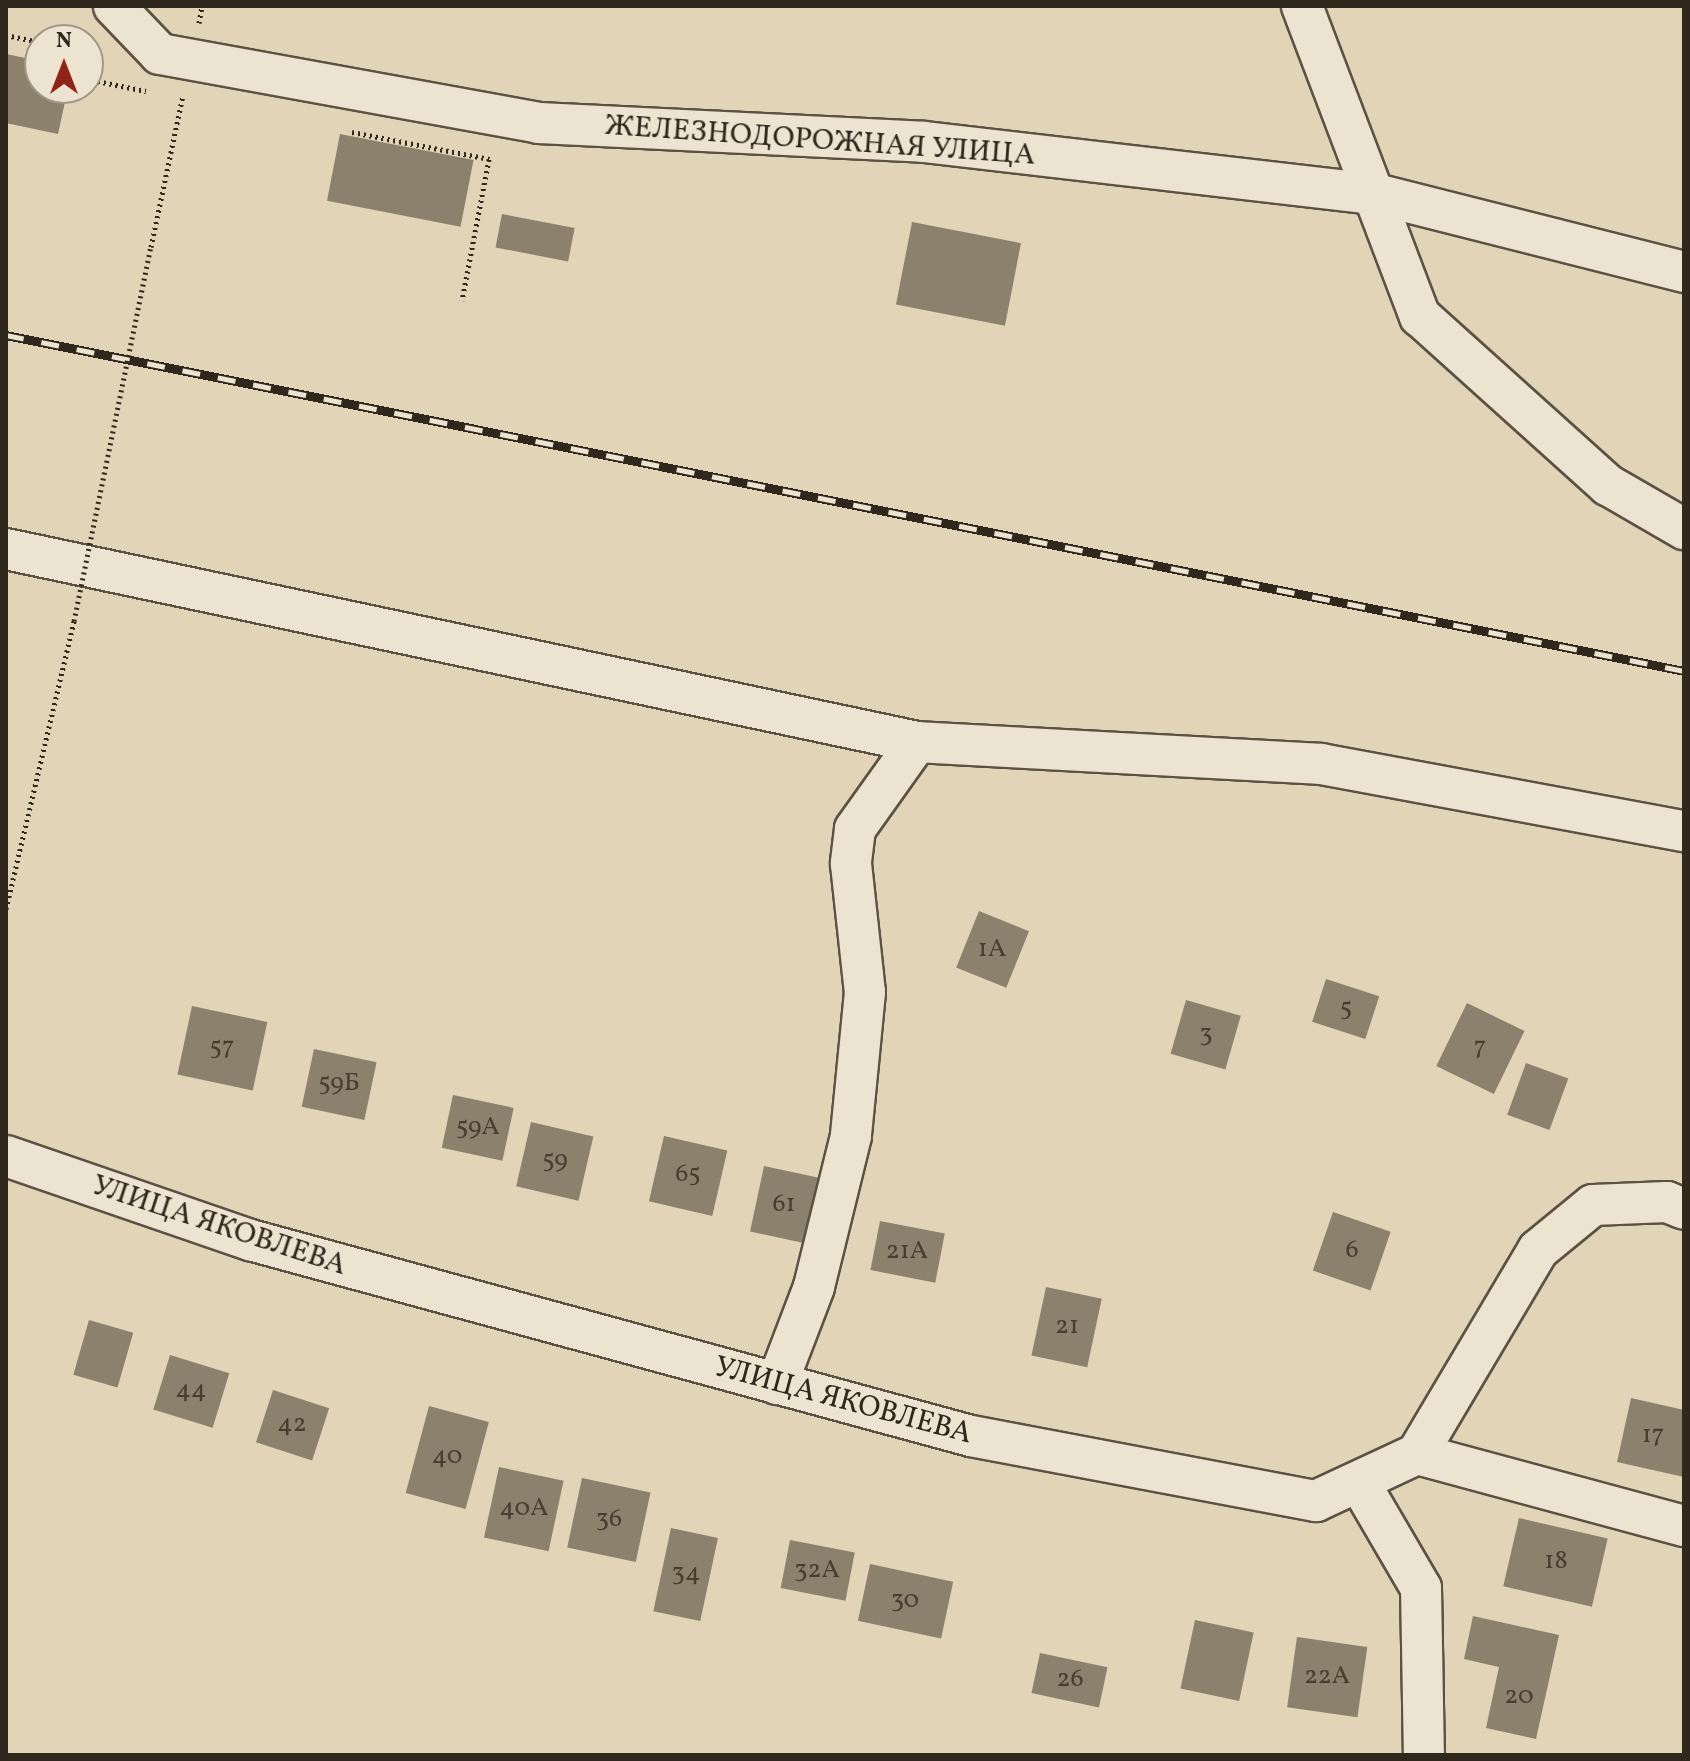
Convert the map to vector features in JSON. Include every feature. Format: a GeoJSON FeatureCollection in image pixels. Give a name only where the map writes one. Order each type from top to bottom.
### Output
{"type":"FeatureCollection","features":[{"type":"Feature","properties":{"kind":"street","name":"ЖЕЛЕЗНОДОРОЖНАЯ УЛИЦА"},"geometry":{"type":"LineString","coordinates":[[114,6],[160,54],[539,123],[924,142],[1376,194],[1684,272]]}},
{"type":"Feature","properties":{"kind":"street"},"geometry":{"type":"LineString","coordinates":[[1302,6],[1420,316],[1608,485],[1684,529]]}},
{"type":"Feature","properties":{"kind":"street"},"geometry":{"type":"LineString","coordinates":[[6,549],[917,742],[1321,764],[1684,831]]}},
{"type":"Feature","properties":{"kind":"street"},"geometry":{"type":"LineString","coordinates":[[777,1384],[814,1287],[851,1136],[865,992],[851,864],[855,829],[917,742]]}},
{"type":"Feature","properties":{"kind":"street","name":"УЛИЦА ЯКОВЛЕВА"},"geometry":{"type":"LineString","coordinates":[[6,1156],[250,1240],[971,1436],[1316,1501],[1417,1454]]}},
{"type":"Feature","properties":{"kind":"street"},"geometry":{"type":"LineString","coordinates":[[1684,1209],[1667,1202],[1593,1205],[1538,1250],[1417,1454],[1684,1526]]}},
{"type":"Feature","properties":{"kind":"street"},"geometry":{"type":"LineString","coordinates":[[1359,1482],[1421,1588],[1424,1755]]}},
{"type":"Feature","properties":{"kind":"path"},"geometry":{"type":"LineString","coordinates":[[104,83],[152,93]]}},
{"type":"Feature","properties":{"kind":"path"},"geometry":{"type":"LineString","coordinates":[[167,96],[197,101]]}},
{"type":"Feature","properties":{"kind":"path"},"geometry":{"type":"LineString","coordinates":[[342,130],[489,159],[462,300]]}},
{"type":"Feature","properties":{"kind":"path"},"geometry":{"type":"LineString","coordinates":[[6,909],[74,621],[171,146]]}},
{"type":"Feature","properties":{"kind":"building"},"geometry":{"type":"Polygon","coordinates":[[[6,54],[24,58],[24,104],[65,104],[58,134],[6,123],[6,54]]]}},
{"type":"Feature","properties":{"kind":"building"},"geometry":{"type":"Polygon","coordinates":[[[340,134],[474,160],[461,227],[327,201],[340,134]]]}},
{"type":"Feature","properties":{"kind":"building"},"geometry":{"type":"Polygon","coordinates":[[[502,214],[575,228],[568,261],[496,247],[502,214]]]}},
{"type":"Feature","properties":{"kind":"building"},"geometry":{"type":"Polygon","coordinates":[[[912,222],[1021,243],[1005,326],[896,304],[912,222]]]}},
{"type":"Feature","properties":{"kind":"building"},"geometry":{"type":"Polygon","coordinates":[[[979,911],[1029,931],[1006,988],[956,968],[979,911]]]}},
{"type":"Feature","properties":{"kind":"building"},"geometry":{"type":"Polygon","coordinates":[[[1326,979],[1379,996],[1365,1039],[1312,1022],[1326,979]]]}},
{"type":"Feature","properties":{"kind":"building"},"geometry":{"type":"Polygon","coordinates":[[[1186,1000],[1241,1016],[1225,1070],[1171,1054],[1186,1000]]]}},
{"type":"Feature","properties":{"kind":"building"},"geometry":{"type":"Polygon","coordinates":[[[1467,1003],[1525,1031],[1494,1094],[1436,1066],[1467,1003]]]}},
{"type":"Feature","properties":{"kind":"building"},"geometry":{"type":"Polygon","coordinates":[[[192,1006],[267,1022],[253,1090],[177,1074],[192,1006]]]}},
{"type":"Feature","properties":{"kind":"building"},"geometry":{"type":"Polygon","coordinates":[[[314,1049],[377,1062],[364,1120],[302,1107],[314,1049]]]}},
{"type":"Feature","properties":{"kind":"building"},"geometry":{"type":"Polygon","coordinates":[[[1526,1063],[1568,1078],[1549,1130],[1507,1115],[1526,1063]]]}},
{"type":"Feature","properties":{"kind":"building"},"geometry":{"type":"Polygon","coordinates":[[[453,1095],[514,1108],[502,1161],[442,1148],[453,1095]]]}},
{"type":"Feature","properties":{"kind":"building"},"geometry":{"type":"Polygon","coordinates":[[[531,1122],[593,1136],[579,1201],[516,1186],[531,1122]]]}},
{"type":"Feature","properties":{"kind":"building"},"geometry":{"type":"Polygon","coordinates":[[[664,1136],[727,1151],[712,1216],[649,1201],[664,1136]]]}},
{"type":"Feature","properties":{"kind":"building"},"geometry":{"type":"Polygon","coordinates":[[[764,1166],[819,1178],[805,1243],[750,1232],[764,1166]]]}},
{"type":"Feature","properties":{"kind":"building"},"geometry":{"type":"Polygon","coordinates":[[[1333,1212],[1391,1232],[1370,1290],[1313,1271],[1333,1212]]]}},
{"type":"Feature","properties":{"kind":"building"},"geometry":{"type":"Polygon","coordinates":[[[880,1221],[945,1234],[935,1283],[870,1270],[880,1221]]]}},
{"type":"Feature","properties":{"kind":"building"},"geometry":{"type":"Polygon","coordinates":[[[1046,1287],[1102,1299],[1087,1367],[1031,1355],[1046,1287]]]}},
{"type":"Feature","properties":{"kind":"building"},"geometry":{"type":"Polygon","coordinates":[[[89,1320],[133,1333],[118,1387],[73,1375],[89,1320]]]}},
{"type":"Feature","properties":{"kind":"building"},"geometry":{"type":"Polygon","coordinates":[[[170,1355],[229,1373],[213,1428],[153,1410],[170,1355]]]}},
{"type":"Feature","properties":{"kind":"building"},"geometry":{"type":"Polygon","coordinates":[[[273,1390],[329,1408],[312,1461],[256,1442],[273,1390]]]}},
{"type":"Feature","properties":{"kind":"building"},"geometry":{"type":"Polygon","coordinates":[[[1631,1398],[1684,1410],[1684,1477],[1617,1462],[1631,1398]]]}},
{"type":"Feature","properties":{"kind":"building"},"geometry":{"type":"Polygon","coordinates":[[[429,1406],[489,1422],[466,1509],[406,1493],[429,1406]]]}},
{"type":"Feature","properties":{"kind":"building"},"geometry":{"type":"Polygon","coordinates":[[[499,1467],[564,1481],[549,1551],[484,1537],[499,1467]]]}},
{"type":"Feature","properties":{"kind":"building"},"geometry":{"type":"Polygon","coordinates":[[[582,1478],[650,1493],[636,1562],[567,1547],[582,1478]]]}},
{"type":"Feature","properties":{"kind":"building"},"geometry":{"type":"Polygon","coordinates":[[[1519,1518],[1608,1538],[1592,1607],[1503,1586],[1519,1518]]]}},
{"type":"Feature","properties":{"kind":"building"},"geometry":{"type":"Polygon","coordinates":[[[671,1528],[718,1538],[700,1621],[653,1611],[671,1528]]]}},
{"type":"Feature","properties":{"kind":"building"},"geometry":{"type":"Polygon","coordinates":[[[790,1540],[855,1553],[845,1601],[781,1588],[790,1540]]]}},
{"type":"Feature","properties":{"kind":"building"},"geometry":{"type":"Polygon","coordinates":[[[870,1564],[953,1582],[941,1638],[858,1621],[870,1564]]]}},
{"type":"Feature","properties":{"kind":"building"},"geometry":{"type":"Polygon","coordinates":[[[1473,1616],[1559,1635],[1536,1739],[1486,1728],[1499,1667],[1464,1659],[1473,1616]]]}},
{"type":"Feature","properties":{"kind":"building"},"geometry":{"type":"Polygon","coordinates":[[[1195,1620],[1254,1632],[1239,1701],[1180,1688],[1195,1620]]]}},
{"type":"Feature","properties":{"kind":"building"},"geometry":{"type":"Polygon","coordinates":[[[1297,1637],[1367,1647],[1357,1717],[1287,1707],[1297,1637]]]}},
{"type":"Feature","properties":{"kind":"building"},"geometry":{"type":"Polygon","coordinates":[[[1040,1653],[1107,1667],[1099,1707],[1031,1693],[1040,1653]]]}},
{"type":"Feature","properties":{"kind":"railway"},"geometry":{"type":"LineString","coordinates":[[6,335],[1684,671]]}}]}
